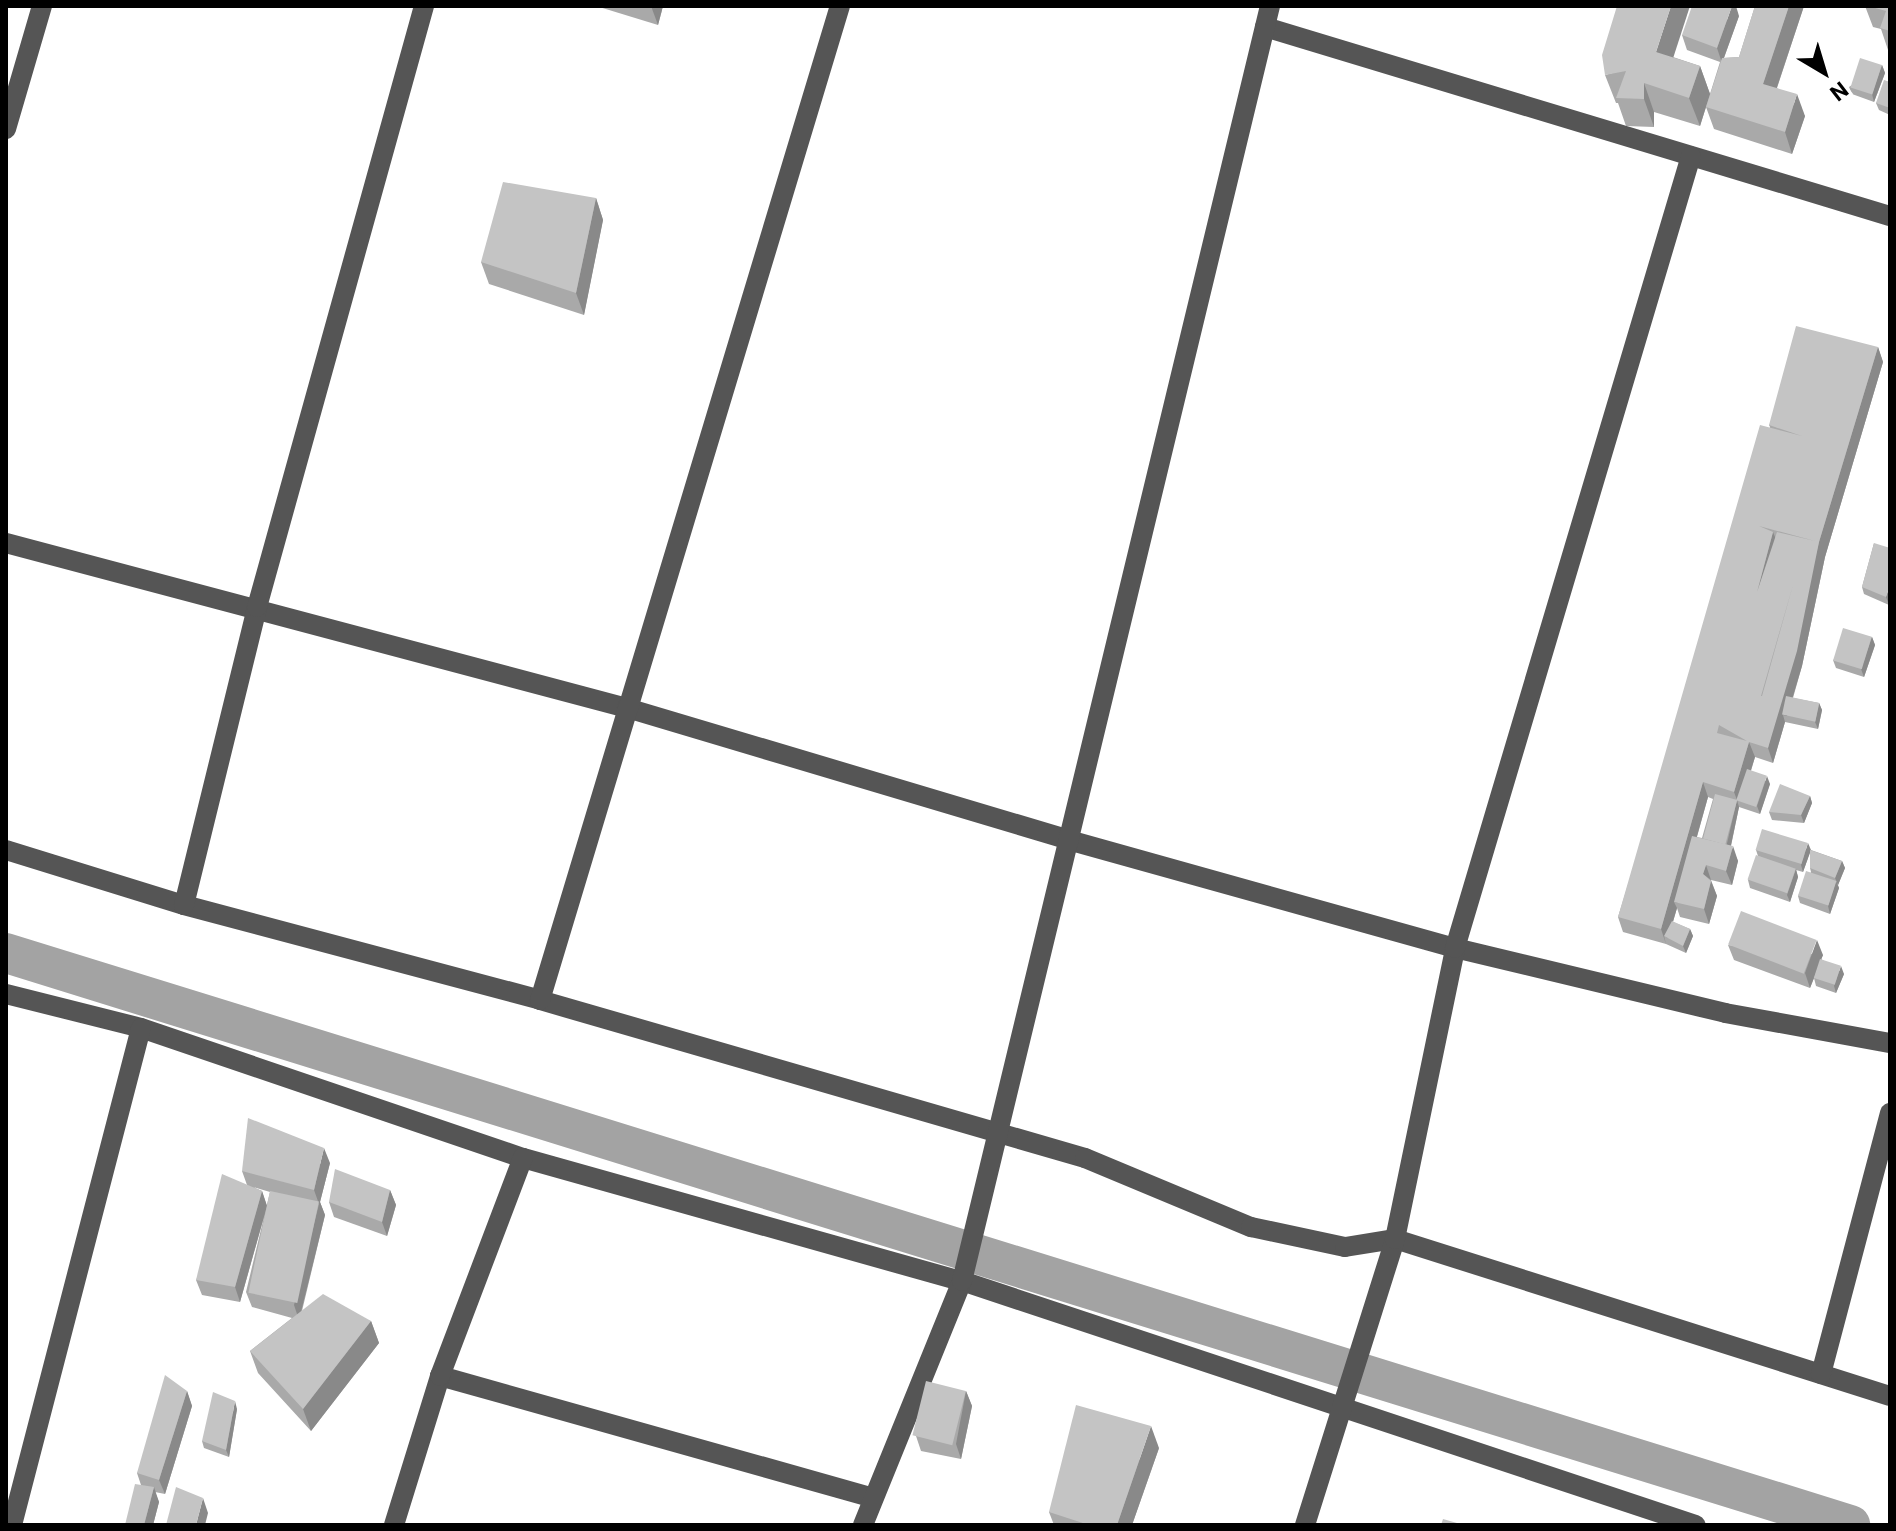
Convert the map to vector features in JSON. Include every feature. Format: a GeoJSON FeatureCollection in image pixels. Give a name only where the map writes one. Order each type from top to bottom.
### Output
{"type":"FeatureCollection","features":[{"type":"Feature","properties":{"kind":"street"},"geometry":{"type":"LineString","coordinates":[[6,129],[42,6]]}},
{"type":"Feature","properties":{"kind":"street"},"geometry":{"type":"LineString","coordinates":[[184,905],[257,607],[424,6]]}},
{"type":"Feature","properties":{"kind":"street"},"geometry":{"type":"LineString","coordinates":[[540,1000],[840,6]]}},
{"type":"Feature","properties":{"kind":"street"},"geometry":{"type":"LineString","coordinates":[[863,1525],[962,1281],[1001,1137],[1270,6]]}},
{"type":"Feature","properties":{"kind":"street"},"geometry":{"type":"LineString","coordinates":[[1265,27],[1890,216]]}},
{"type":"Feature","properties":{"kind":"street"},"geometry":{"type":"LineString","coordinates":[[1305,1525],[1395,1239],[1455,948],[1691,156]]}},
{"type":"Feature","properties":{"kind":"street"},"geometry":{"type":"LineString","coordinates":[[6,543],[257,607],[627,708],[1072,841],[1455,948],[1725,1013],[1890,1043]]}},
{"type":"Feature","properties":{"kind":"street"},"geometry":{"type":"LineString","coordinates":[[6,850],[184,905],[540,1000],[1001,1137],[1085,1158],[1168,1196],[1291,1237],[1345,1247],[1395,1239],[1890,1396]]}},
{"type":"Feature","properties":{"kind":"street"},"geometry":{"type":"LineString","coordinates":[[6,994],[141,1028],[523,1158],[962,1281],[1696,1525]]}},
{"type":"Feature","properties":{"kind":"street"},"geometry":{"type":"LineString","coordinates":[[12,1525],[141,1028]]}},
{"type":"Feature","properties":{"kind":"street"},"geometry":{"type":"LineString","coordinates":[[1821,1374],[1890,1113]]}},
{"type":"Feature","properties":{"kind":"street"},"geometry":{"type":"LineString","coordinates":[[394,1525],[440,1376],[523,1158]]}},
{"type":"Feature","properties":{"kind":"street"},"geometry":{"type":"LineString","coordinates":[[440,1376],[873,1498]]}},
{"type":"Feature","properties":{"kind":"building"},"geometry":{"type":"Polygon","coordinates":[[[1617,6],[1671,6],[1656,52],[1700,66],[1689,98],[1644,83],[1644,99],[1616,98],[1626,71],[1605,75],[1602,55],[1617,6]]]}},
{"type":"Feature","properties":{"kind":"building"},"geometry":{"type":"Polygon","coordinates":[[[1692,6],[1732,6],[1717,48],[1682,35],[1692,6]]]}},
{"type":"Feature","properties":{"kind":"building"},"geometry":{"type":"Polygon","coordinates":[[[1755,6],[1789,6],[1763,84],[1797,94],[1785,132],[1706,107],[1722,58],[1739,57],[1755,6]]]}},
{"type":"Feature","properties":{"kind":"building"},"geometry":{"type":"Polygon","coordinates":[[[1868,6],[1890,6],[1890,31],[1880,28],[1886,11],[1868,6]]]}},
{"type":"Feature","properties":{"kind":"building"},"geometry":{"type":"Polygon","coordinates":[[[1860,58],[1882,65],[1872,95],[1850,87],[1860,58]]]}},
{"type":"Feature","properties":{"kind":"building"},"geometry":{"type":"Polygon","coordinates":[[[1884,80],[1890,82],[1890,108],[1876,103],[1884,80]]]}},
{"type":"Feature","properties":{"kind":"building"},"geometry":{"type":"Polygon","coordinates":[[[503,182],[596,198],[576,293],[481,262],[503,182]]]}},
{"type":"Feature","properties":{"kind":"building"},"geometry":{"type":"Polygon","coordinates":[[[1796,326],[1878,347],[1819,542],[1797,651],[1768,748],[1749,742],[1734,792],[1703,782],[1661,929],[1618,917],[1760,425],[1802,436],[1769,425],[1796,326]],[[1759,526],[1773,532],[1757,592],[1777,532],[1815,541],[1759,526]],[[1793,585],[1761,696],[1762,696],[1793,585]],[[1719,725],[1717,733],[1747,741],[1719,725]]]}},
{"type":"Feature","properties":{"kind":"building"},"geometry":{"type":"Polygon","coordinates":[[[1874,543],[1890,548],[1890,584],[1886,597],[1862,587],[1874,543]]]}},
{"type":"Feature","properties":{"kind":"building"},"geometry":{"type":"Polygon","coordinates":[[[1843,628],[1872,637],[1862,669],[1833,661],[1843,628]]]}},
{"type":"Feature","properties":{"kind":"building"},"geometry":{"type":"Polygon","coordinates":[[[1786,696],[1819,703],[1815,722],[1782,715],[1786,696]]]}},
{"type":"Feature","properties":{"kind":"building"},"geometry":{"type":"Polygon","coordinates":[[[1747,769],[1767,776],[1756,807],[1736,800],[1747,769]]]}},
{"type":"Feature","properties":{"kind":"building"},"geometry":{"type":"Polygon","coordinates":[[[1780,784],[1810,796],[1801,815],[1769,812],[1780,784]]]}},
{"type":"Feature","properties":{"kind":"building"},"geometry":{"type":"Polygon","coordinates":[[[1715,794],[1737,800],[1725,844],[1703,838],[1715,794]]]}},
{"type":"Feature","properties":{"kind":"building"},"geometry":{"type":"Polygon","coordinates":[[[1762,829],[1808,843],[1801,864],[1756,850],[1762,829]]]}},
{"type":"Feature","properties":{"kind":"building"},"geometry":{"type":"Polygon","coordinates":[[[1692,836],[1733,846],[1726,871],[1706,865],[1703,874],[1711,881],[1704,909],[1674,902],[1692,836]]]}},
{"type":"Feature","properties":{"kind":"building"},"geometry":{"type":"Polygon","coordinates":[[[1810,850],[1842,861],[1835,878],[1810,868],[1810,850]]]}},
{"type":"Feature","properties":{"kind":"building"},"geometry":{"type":"Polygon","coordinates":[[[1756,855],[1796,869],[1787,893],[1748,880],[1756,855]]]}},
{"type":"Feature","properties":{"kind":"building"},"geometry":{"type":"Polygon","coordinates":[[[1806,871],[1836,881],[1828,906],[1798,896],[1806,871]]]}},
{"type":"Feature","properties":{"kind":"building"},"geometry":{"type":"Polygon","coordinates":[[[1741,911],[1817,940],[1804,974],[1728,945],[1741,911]]]}},
{"type":"Feature","properties":{"kind":"building"},"geometry":{"type":"Polygon","coordinates":[[[1672,921],[1690,929],[1683,946],[1664,936],[1672,921]]]}},
{"type":"Feature","properties":{"kind":"building"},"geometry":{"type":"Polygon","coordinates":[[[1820,959],[1841,966],[1835,985],[1814,978],[1820,959]]]}},
{"type":"Feature","properties":{"kind":"building"},"geometry":{"type":"Polygon","coordinates":[[[248,1118],[324,1148],[314,1190],[242,1171],[248,1118]]]}},
{"type":"Feature","properties":{"kind":"building"},"geometry":{"type":"Polygon","coordinates":[[[335,1169],[390,1190],[382,1222],[329,1202],[335,1169]]]}},
{"type":"Feature","properties":{"kind":"building"},"geometry":{"type":"Polygon","coordinates":[[[222,1174],[262,1191],[235,1287],[196,1280],[222,1174]]]}},
{"type":"Feature","properties":{"kind":"building"},"geometry":{"type":"Polygon","coordinates":[[[270,1191],[319,1201],[297,1303],[248,1293],[270,1191]]]}},
{"type":"Feature","properties":{"kind":"building"},"geometry":{"type":"Polygon","coordinates":[[[323,1294],[371,1321],[303,1409],[250,1351],[323,1294]]]}},
{"type":"Feature","properties":{"kind":"building"},"geometry":{"type":"Polygon","coordinates":[[[165,1375],[187,1391],[159,1480],[137,1473],[165,1375]]]}},
{"type":"Feature","properties":{"kind":"building"},"geometry":{"type":"Polygon","coordinates":[[[926,1381],[966,1391],[952,1445],[912,1435],[926,1381]]]}},
{"type":"Feature","properties":{"kind":"building"},"geometry":{"type":"Polygon","coordinates":[[[213,1392],[235,1401],[226,1450],[202,1441],[213,1392]]]}},
{"type":"Feature","properties":{"kind":"building"},"geometry":{"type":"Polygon","coordinates":[[[1076,1405],[1151,1426],[1117,1525],[1089,1525],[1049,1512],[1076,1405]]]}},
{"type":"Feature","properties":{"kind":"building"},"geometry":{"type":"Polygon","coordinates":[[[135,1484],[154,1487],[144,1525],[125,1525],[135,1484]]]}},
{"type":"Feature","properties":{"kind":"building"},"geometry":{"type":"Polygon","coordinates":[[[176,1487],[203,1498],[196,1525],[166,1525],[176,1487]]]}},
{"type":"Feature","properties":{"kind":"building"},"geometry":{"type":"Polygon","coordinates":[[[1443,1519],[1464,1525],[1441,1525],[1443,1519]]]}},
{"type":"Feature","properties":{"kind":"waterway"},"geometry":{"type":"LineString","coordinates":[[6,953],[1850,1525]]}}]}
